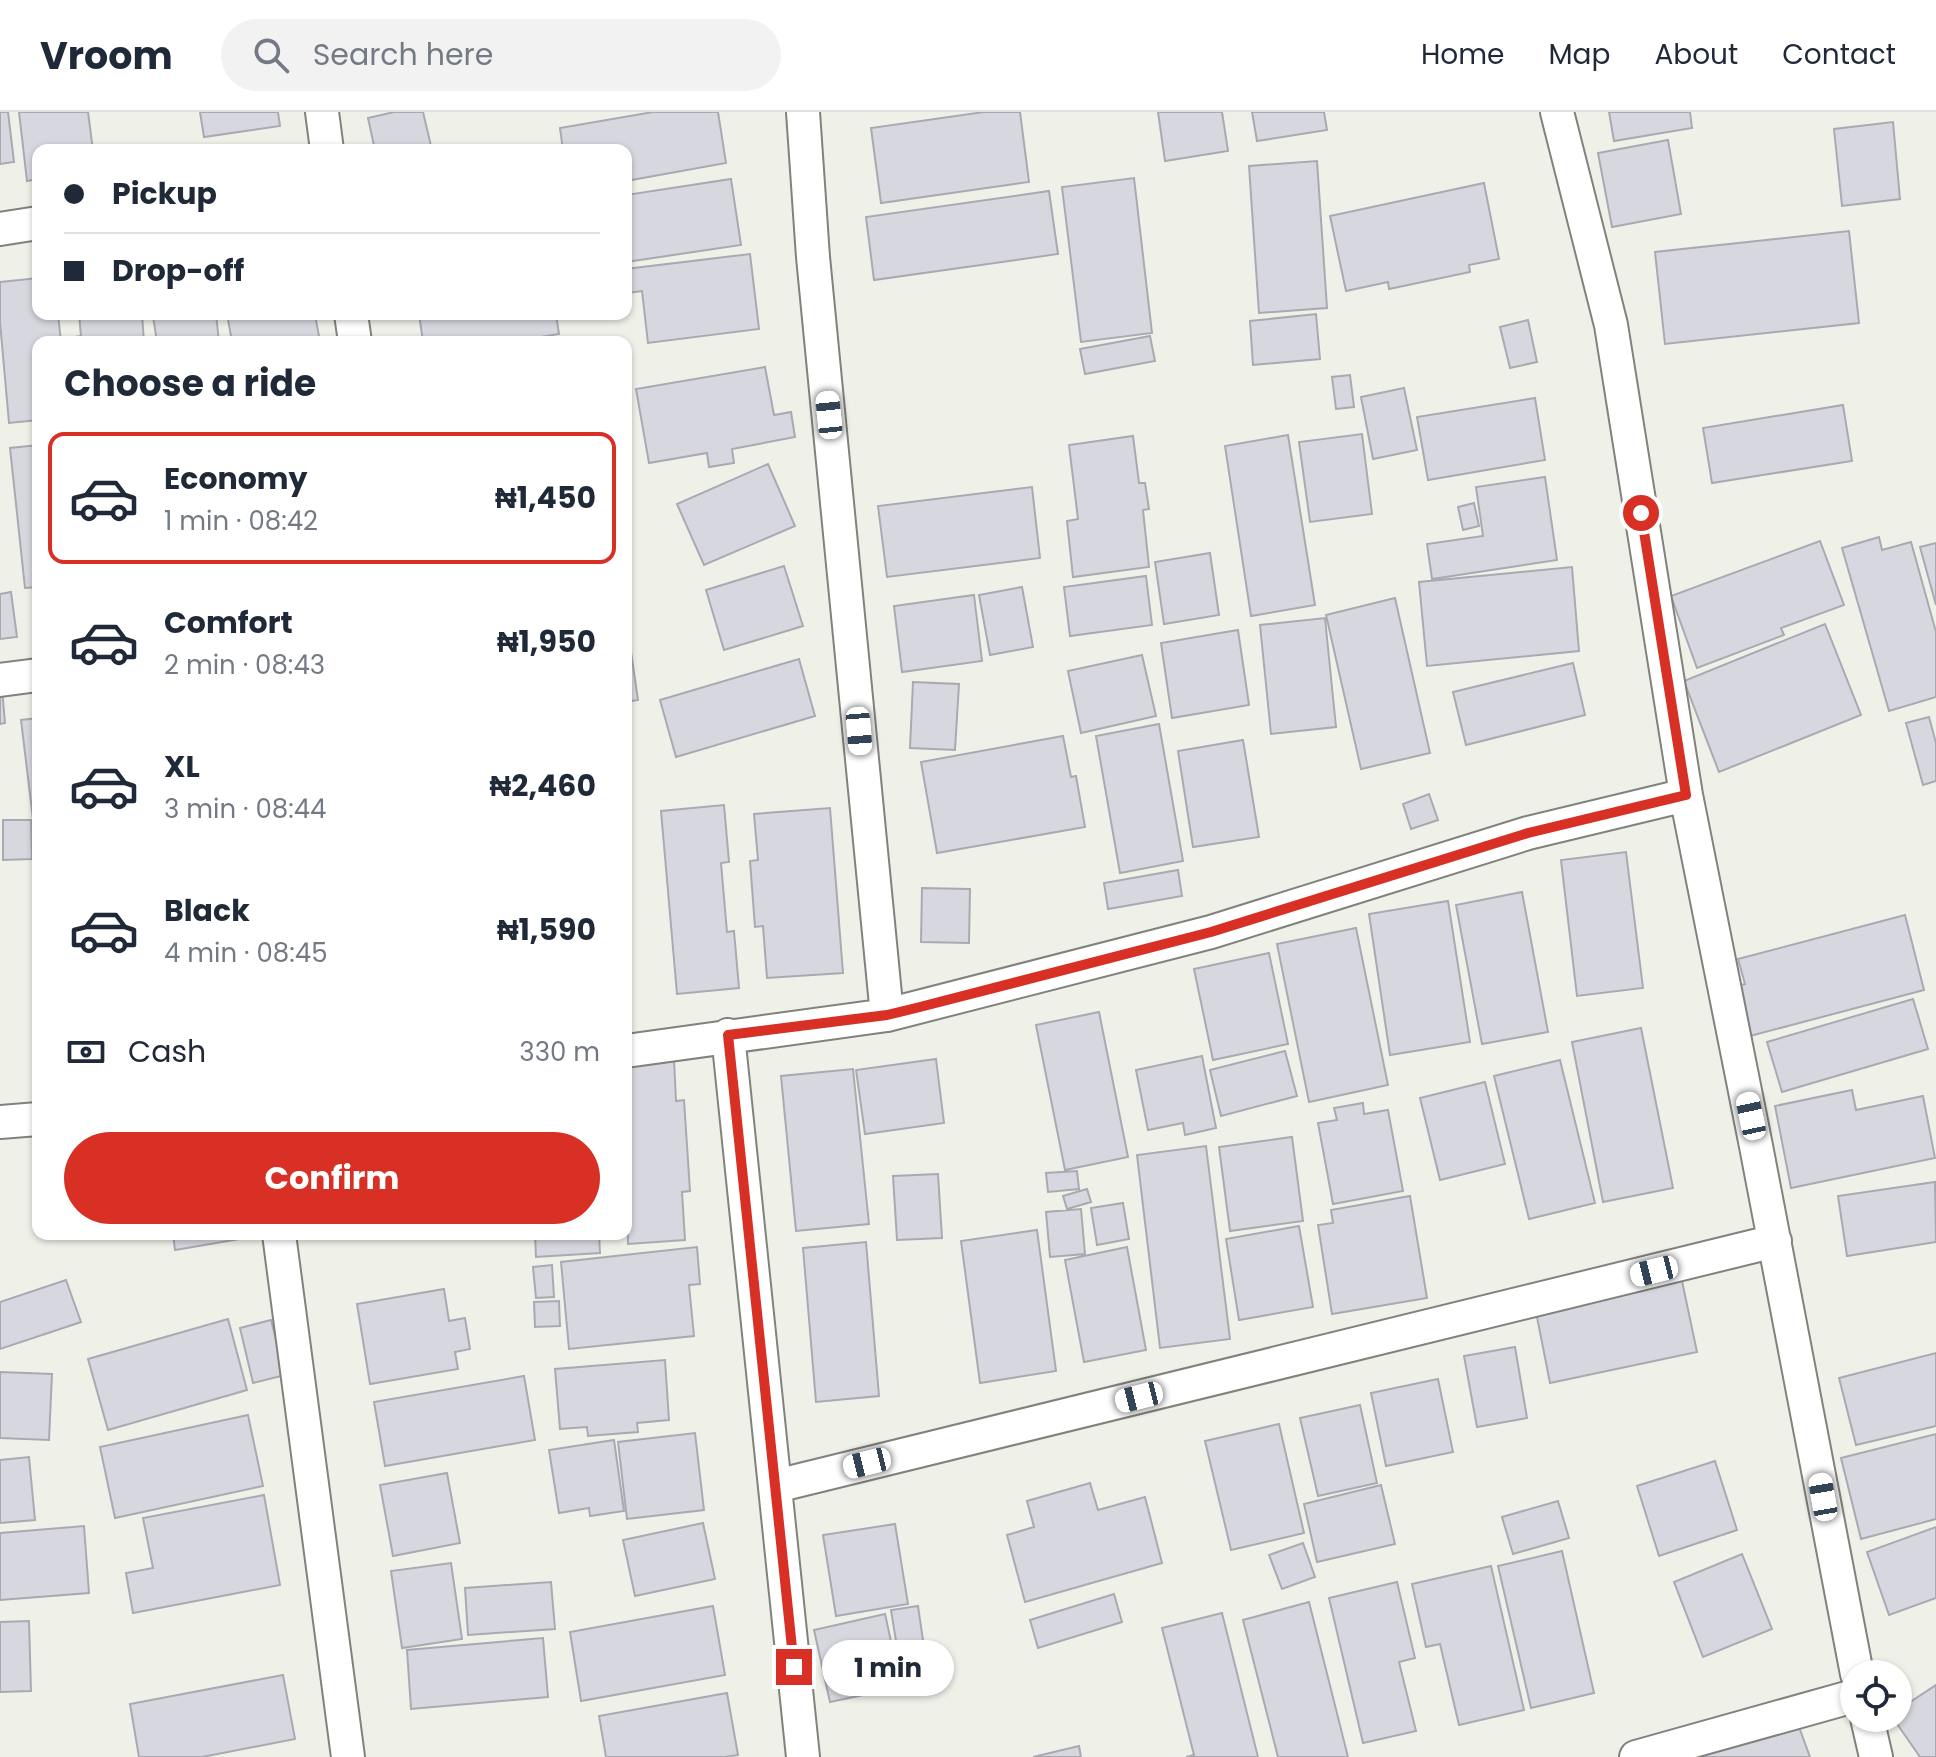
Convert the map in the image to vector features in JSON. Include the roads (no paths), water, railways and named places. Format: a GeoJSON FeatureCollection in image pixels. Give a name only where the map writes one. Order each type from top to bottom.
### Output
{"type":"FeatureCollection","features":[{"type":"Feature","properties":{"kind":"street"},"geometry":{"type":"LineString","coordinates":[[322,112],[326,144]]}},
{"type":"Feature","properties":{"kind":"street"},"geometry":{"type":"LineString","coordinates":[[803,112],[813,257],[887,1015]]}},
{"type":"Feature","properties":{"kind":"street"},"geometry":{"type":"LineString","coordinates":[[1557,112],[1611,325],[1686,795],[1854,1660]]}},
{"type":"Feature","properties":{"kind":"street"},"geometry":{"type":"LineString","coordinates":[[0,229],[32,224]]}},
{"type":"Feature","properties":{"kind":"street"},"geometry":{"type":"LineString","coordinates":[[0,680],[32,676]]}},
{"type":"Feature","properties":{"kind":"street"},"geometry":{"type":"LineString","coordinates":[[632,1050],[887,1015],[1211,932],[1528,833],[1686,795]]}},
{"type":"Feature","properties":{"kind":"street"},"geometry":{"type":"LineString","coordinates":[[728,1035],[803,1757]]}},
{"type":"Feature","properties":{"kind":"street"},"geometry":{"type":"LineString","coordinates":[[0,1122],[32,1119]]}},
{"type":"Feature","properties":{"kind":"street"},"geometry":{"type":"LineString","coordinates":[[280,1240],[348,1757]]}},
{"type":"Feature","properties":{"kind":"street"},"geometry":{"type":"LineString","coordinates":[[776,1486],[1775,1241]]}},
{"type":"Feature","properties":{"kind":"street"},"geometry":{"type":"LineString","coordinates":[[1636,1757],[1840,1700]]}},
{"type":"Feature","properties":{"kind":"street"},"geometry":{"type":"LineString","coordinates":[[1870,1732],[1876,1757]]}}]}
